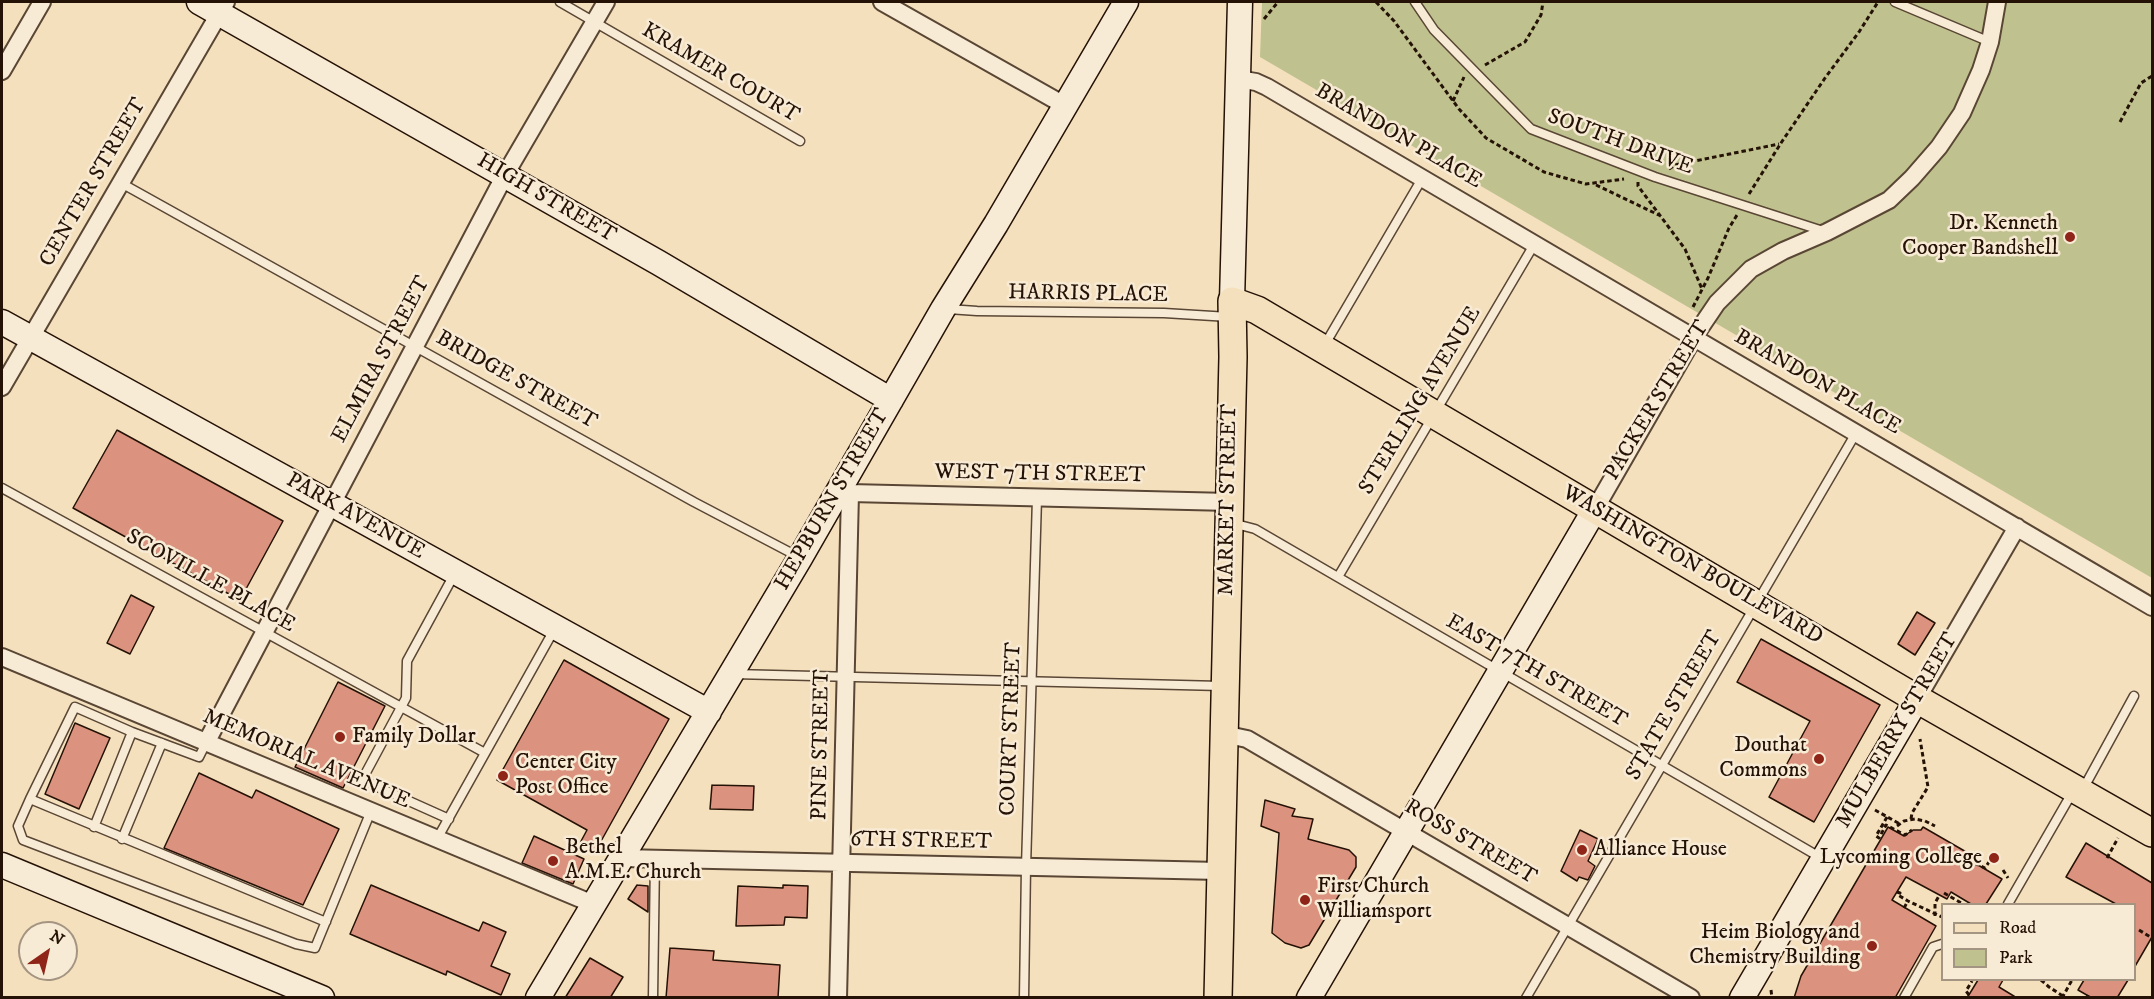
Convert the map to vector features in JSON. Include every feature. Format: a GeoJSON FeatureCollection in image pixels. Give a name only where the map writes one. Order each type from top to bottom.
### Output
{"type":"FeatureCollection","features":[{"type":"Feature","properties":{"kind":"main road","name":"HEPBURN STREET"},"geometry":{"type":"LineString","coordinates":[[538,998],[800,558],[845,490],[891,400],[1126,2]]}},
{"type":"Feature","properties":{"kind":"main road","name":"MARKET STREET"},"geometry":{"type":"LineString","coordinates":[[1218,998],[1240,2]]}},
{"type":"Feature","properties":{"kind":"main road","name":"HIGH STREET"},"geometry":{"type":"LineString","coordinates":[[215,5],[891,400]]}},
{"type":"Feature","properties":{"kind":"main road","name":"WASHINGTON BOULEVARD"},"geometry":{"type":"LineString","coordinates":[[1232,309],[1257,310],[1917,699],[2152,832]]}},
{"type":"Feature","properties":{"kind":"main road","name":"PARK AVENUE"},"geometry":{"type":"LineString","coordinates":[[2,322],[709,712]]}},
{"type":"Feature","properties":{"kind":"main road","name":"PACKER STREET"},"geometry":{"type":"LineString","coordinates":[[1308,998],[1594,509]]}},
{"type":"Feature","properties":{"kind":"main road","name":"MULBERRY STREET"},"geometry":{"type":"LineString","coordinates":[[1742,998],[1917,699]]}},
{"type":"Feature","properties":{"kind":"main road"},"geometry":{"type":"LineString","coordinates":[[2,865],[322,998]]}},
{"type":"Feature","properties":{"kind":"street"},"geometry":{"type":"LineString","coordinates":[[2,71],[42,2]]}},
{"type":"Feature","properties":{"kind":"street","name":"ELMIRA STREET"},"geometry":{"type":"LineString","coordinates":[[206,743],[505,175],[606,2]]}},
{"type":"Feature","properties":{"kind":"street"},"geometry":{"type":"LineString","coordinates":[[882,2],[1064,105]]}},
{"type":"Feature","properties":{"kind":"street","name":"PACKER STREET"},"geometry":{"type":"LineString","coordinates":[[1594,509],[1694,338],[1717,303],[1751,269],[1784,250],[1827,232],[1888,200],[1912,178],[1939,147],[1962,113],[1981,70],[1990,42],[1996,2]]}},
{"type":"Feature","properties":{"kind":"street","name":"CENTER STREET"},"geometry":{"type":"LineString","coordinates":[[2,387],[121,183],[215,5]]}},
{"type":"Feature","properties":{"kind":"street","name":"BRANDON PLACE"},"geometry":{"type":"LineString","coordinates":[[1238,80],[1256,82],[1267,87],[2152,607]]}},
{"type":"Feature","properties":{"kind":"street","name":"WEST 7TH STREET"},"geometry":{"type":"LineString","coordinates":[[845,490],[1037,498],[1229,512]]}},
{"type":"Feature","properties":{"kind":"street","name":"PINE STREET"},"geometry":{"type":"LineString","coordinates":[[838,998],[846,677],[845,490]]}},
{"type":"Feature","properties":{"kind":"street","name":"MULBERRY STREET"},"geometry":{"type":"LineString","coordinates":[[1917,699],[2017,527]]}},
{"type":"Feature","properties":{"kind":"street","name":"MEMORIAL AVENUE"},"geometry":{"type":"LineString","coordinates":[[2,657],[593,904]]}},
{"type":"Feature","properties":{"kind":"street","name":"ROSS STREET"},"geometry":{"type":"LineString","coordinates":[[1223,734],[1247,740],[1691,998]]}},
{"type":"Feature","properties":{"kind":"street","name":"6TH STREET"},"geometry":{"type":"LineString","coordinates":[[621,858],[1220,871]]}},
{"type":"Feature","properties":{"kind":"lane","name":"KRAMER COURT"},"geometry":{"type":"LineString","coordinates":[[560,2],[800,141]]}},
{"type":"Feature","properties":{"kind":"lane","name":"SOUTH DRIVE"},"geometry":{"type":"LineString","coordinates":[[1415,2],[1434,30],[1531,129],[1654,177],[1827,232]]}},
{"type":"Feature","properties":{"kind":"lane"},"geometry":{"type":"LineString","coordinates":[[1895,2],[1990,42]]}},
{"type":"Feature","properties":{"kind":"lane"},"geometry":{"type":"LineString","coordinates":[[1322,349],[1423,177]]}},
{"type":"Feature","properties":{"kind":"lane","name":"BRIDGE STREET"},"geometry":{"type":"LineString","coordinates":[[121,183],[694,502],[800,558]]}},
{"type":"Feature","properties":{"kind":"lane","name":"STERLING AVENUE"},"geometry":{"type":"LineString","coordinates":[[1338,577],[1535,243]]}},
{"type":"Feature","properties":{"kind":"lane","name":"HARRIS PLACE"},"geometry":{"type":"LineString","coordinates":[[944,309],[1164,313],[1232,309]]}},
{"type":"Feature","properties":{"kind":"lane","name":"STATE STREET"},"geometry":{"type":"LineString","coordinates":[[1526,998],[1856,433]]}},
{"type":"Feature","properties":{"kind":"lane","name":"SCOVILLE PLACE"},"geometry":{"type":"LineString","coordinates":[[2,488],[485,753]]}},
{"type":"Feature","properties":{"kind":"lane","name":"COURT STREET"},"geometry":{"type":"LineString","coordinates":[[1024,998],[1037,498]]}},
{"type":"Feature","properties":{"kind":"lane","name":"EAST 7TH STREET"},"geometry":{"type":"LineString","coordinates":[[1229,512],[1241,524],[1255,529],[1823,859]]}},
{"type":"Feature","properties":{"kind":"lane"},"geometry":{"type":"LineString","coordinates":[[449,819],[362,780],[406,698],[407,661],[455,572]]}},
{"type":"Feature","properties":{"kind":"lane"},"geometry":{"type":"LineString","coordinates":[[437,839],[555,627]]}},
{"type":"Feature","properties":{"kind":"lane"},"geometry":{"type":"LineString","coordinates":[[731,674],[1225,686]]}},
{"type":"Feature","properties":{"kind":"lane"},"geometry":{"type":"LineString","coordinates":[[2009,903],[2134,696]]}},
{"type":"Feature","properties":{"kind":"lane"},"geometry":{"type":"LineString","coordinates":[[206,743],[199,757],[132,732],[75,707],[18,826],[23,840],[296,944],[315,948],[370,811]]}},
{"type":"Feature","properties":{"kind":"lane"},"geometry":{"type":"LineString","coordinates":[[94,827],[132,732]]}},
{"type":"Feature","properties":{"kind":"lane"},"geometry":{"type":"LineString","coordinates":[[123,839],[162,743]]}},
{"type":"Feature","properties":{"kind":"lane"},"geometry":{"type":"LineString","coordinates":[[30,799],[326,922]]}},
{"type":"Feature","properties":{"kind":"lane"},"geometry":{"type":"LineString","coordinates":[[653,998],[655,859]]}},
{"type":"Feature","properties":{"kind":"lane"},"geometry":{"type":"LineString","coordinates":[[1904,998],[1933,947],[1941,944]]}},
{"type":"Feature","properties":{"kind":"path"},"geometry":{"type":"LineString","coordinates":[[1264,19],[1278,2]]}},
{"type":"Feature","properties":{"kind":"path"},"geometry":{"type":"LineString","coordinates":[[1376,2],[1394,21],[1453,101],[1486,138],[1544,172],[1586,184],[1624,178],[1639,171],[1638,186],[1684,249],[1702,290]]}},
{"type":"Feature","properties":{"kind":"path"},"geometry":{"type":"LineString","coordinates":[[1453,101],[1462,78],[1525,42],[1541,15],[1543,2]]}},
{"type":"Feature","properties":{"kind":"path"},"geometry":{"type":"LineString","coordinates":[[1691,310],[1729,228],[1780,143],[1878,2]]}},
{"type":"Feature","properties":{"kind":"path"},"geometry":{"type":"LineString","coordinates":[[2120,122],[2141,83],[2152,76]]}},
{"type":"Feature","properties":{"kind":"path"},"geometry":{"type":"LineString","coordinates":[[1654,177],[1675,165],[1780,143]]}},
{"type":"Feature","properties":{"kind":"path"},"geometry":{"type":"LineString","coordinates":[[1595,184],[1662,216]]}},
{"type":"Feature","properties":{"kind":"path"},"geometry":{"type":"LineString","coordinates":[[1887,817],[1876,836],[1879,838],[1886,825],[1905,835],[1912,830],[1910,820],[1912,813],[1928,787],[1920,739]]}},
{"type":"Feature","properties":{"kind":"path"},"geometry":{"type":"LineString","coordinates":[[1872,808],[1898,825],[1910,820],[1922,820],[1935,826]]}},
{"type":"Feature","properties":{"kind":"path"},"geometry":{"type":"LineString","coordinates":[[2107,858],[2119,836]]}},
{"type":"Feature","properties":{"kind":"path"},"geometry":{"type":"LineString","coordinates":[[1968,860],[1985,868],[1989,862]]}},
{"type":"Feature","properties":{"kind":"path"},"geometry":{"type":"LineString","coordinates":[[1897,892],[1908,901],[1941,917]]}},
{"type":"Feature","properties":{"kind":"path"},"geometry":{"type":"LineString","coordinates":[[1944,893],[1961,903]]}},
{"type":"Feature","properties":{"kind":"path"},"geometry":{"type":"LineString","coordinates":[[1935,915],[1935,903],[1939,896]]}},
{"type":"Feature","properties":{"kind":"path"},"geometry":{"type":"LineString","coordinates":[[1904,908],[1908,901]]}},
{"type":"Feature","properties":{"kind":"path"},"geometry":{"type":"LineString","coordinates":[[2139,930],[2152,939]]}},
{"type":"Feature","properties":{"kind":"path"},"geometry":{"type":"LineString","coordinates":[[1969,995],[1966,991],[1972,981]]}},
{"type":"Feature","properties":{"kind":"path"},"geometry":{"type":"LineString","coordinates":[[2042,981],[2063,997],[2071,981]]}},
{"type":"Feature","properties":{"kind":"path"},"geometry":{"type":"LineString","coordinates":[[1769,986],[1773,998]]}},
{"type":"Feature","properties":{"kind":"green space"},"geometry":{"type":"Polygon","coordinates":[[[1262,2],[2152,2],[2152,578],[1260,57],[1262,2]]]}},
{"type":"Feature","properties":{"kind":"building"},"geometry":{"type":"Polygon","coordinates":[[[117,430],[283,521],[240,600],[73,508],[117,430]]]}},
{"type":"Feature","properties":{"kind":"building"},"geometry":{"type":"Polygon","coordinates":[[[131,595],[154,607],[130,654],[107,643],[131,595]]]}},
{"type":"Feature","properties":{"kind":"building"},"geometry":{"type":"Polygon","coordinates":[[[1917,612],[1935,623],[1915,655],[1898,644],[1917,612]]]}},
{"type":"Feature","properties":{"kind":"building","name":"Douthat Commons"},"geometry":{"type":"Polygon","coordinates":[[[1761,639],[1880,705],[1814,822],[1769,797],[1810,721],[1737,682],[1761,639]]]}},
{"type":"Feature","properties":{"kind":"building"},"geometry":{"type":"Polygon","coordinates":[[[564,660],[669,719],[595,852],[580,843],[587,830],[497,780],[564,660]]]}},
{"type":"Feature","properties":{"kind":"building","name":"Family Dollar"},"geometry":{"type":"Polygon","coordinates":[[[338,682],[385,706],[343,788],[295,767],[338,682]]]}},
{"type":"Feature","properties":{"kind":"building"},"geometry":{"type":"Polygon","coordinates":[[[75,723],[110,738],[79,809],[45,794],[75,723]]]}},
{"type":"Feature","properties":{"kind":"building"},"geometry":{"type":"Polygon","coordinates":[[[199,773],[252,798],[256,790],[339,829],[303,905],[164,848],[199,773]]]}},
{"type":"Feature","properties":{"kind":"building"},"geometry":{"type":"Polygon","coordinates":[[[712,785],[754,786],[753,810],[710,809],[712,785]]]}},
{"type":"Feature","properties":{"kind":"building","name":"First Church Williamsport"},"geometry":{"type":"Polygon","coordinates":[[[1265,800],[1295,809],[1292,816],[1313,819],[1308,839],[1349,850],[1356,857],[1356,867],[1309,945],[1301,948],[1285,943],[1272,933],[1279,833],[1261,826],[1265,800]]]}},
{"type":"Feature","properties":{"kind":"building","name":"Heim Biology and Chemistry Building"},"geometry":{"type":"Polygon","coordinates":[[[1888,827],[1904,836],[1913,830],[1921,830],[1923,827],[1968,853],[1966,858],[2002,879],[1987,903],[1969,903],[1951,892],[1947,899],[1906,877],[1892,900],[1936,926],[1895,998],[1794,998],[1801,976],[1888,827]]]}},
{"type":"Feature","properties":{"kind":"building","name":"Alliance House"},"geometry":{"type":"Polygon","coordinates":[[[1580,830],[1598,839],[1588,861],[1595,866],[1588,880],[1579,877],[1577,881],[1561,871],[1580,830]]]}},
{"type":"Feature","properties":{"kind":"building","name":"Bethel A.M.E. Church"},"geometry":{"type":"Polygon","coordinates":[[[534,836],[584,859],[573,884],[522,863],[534,836]]]}},
{"type":"Feature","properties":{"kind":"building"},"geometry":{"type":"Polygon","coordinates":[[[2086,843],[2152,883],[2152,937],[2136,965],[2136,903],[2114,903],[2066,877],[2086,843]]]}},
{"type":"Feature","properties":{"kind":"building"},"geometry":{"type":"Polygon","coordinates":[[[371,885],[479,931],[483,922],[506,932],[491,966],[510,974],[501,995],[447,971],[446,975],[350,934],[371,885]]]}},
{"type":"Feature","properties":{"kind":"building"},"geometry":{"type":"Polygon","coordinates":[[[637,885],[648,886],[648,912],[628,899],[637,885]]]}},
{"type":"Feature","properties":{"kind":"building"},"geometry":{"type":"Polygon","coordinates":[[[783,885],[808,886],[807,918],[785,917],[784,925],[736,926],[738,886],[783,888],[783,885]]]}},
{"type":"Feature","properties":{"kind":"building"},"geometry":{"type":"Polygon","coordinates":[[[670,948],[714,951],[713,960],[780,965],[778,998],[666,998],[670,948]]]}},
{"type":"Feature","properties":{"kind":"building"},"geometry":{"type":"Polygon","coordinates":[[[590,958],[623,977],[610,998],[565,998],[590,958]]]}},
{"type":"Feature","properties":{"kind":"building"},"geometry":{"type":"Polygon","coordinates":[[[1977,981],[2002,981],[1999,987],[2017,998],[1967,998],[1977,981]]]}},
{"type":"Feature","properties":{"kind":"building"},"geometry":{"type":"Polygon","coordinates":[[[2083,981],[2127,981],[2117,998],[2092,998],[2078,990],[2083,981]]]}},
{"type":"Feature","properties":{"kind":"place","name":"Dr. Kenneth Cooper Bandshell"},"geometry":{"type":"Point","coordinates":[2070,237]}},
{"type":"Feature","properties":{"kind":"place","name":"Family Dollar"},"geometry":{"type":"Point","coordinates":[340,737]}},
{"type":"Feature","properties":{"kind":"place","name":"Douthat Commons"},"geometry":{"type":"Point","coordinates":[1819,759]}},
{"type":"Feature","properties":{"kind":"place","name":"Center City Post Office"},"geometry":{"type":"Point","coordinates":[503,776]}},
{"type":"Feature","properties":{"kind":"place","name":"Alliance House"},"geometry":{"type":"Point","coordinates":[1582,850]}},
{"type":"Feature","properties":{"kind":"place","name":"Lycoming College"},"geometry":{"type":"Point","coordinates":[1994,858]}},
{"type":"Feature","properties":{"kind":"place","name":"Bethel A.M.E. Church"},"geometry":{"type":"Point","coordinates":[553,861]}},
{"type":"Feature","properties":{"kind":"place","name":"First Church Williamsport"},"geometry":{"type":"Point","coordinates":[1305,900]}},
{"type":"Feature","properties":{"kind":"place","name":"Heim Biology and Chemistry Building"},"geometry":{"type":"Point","coordinates":[1872,946]}}]}
